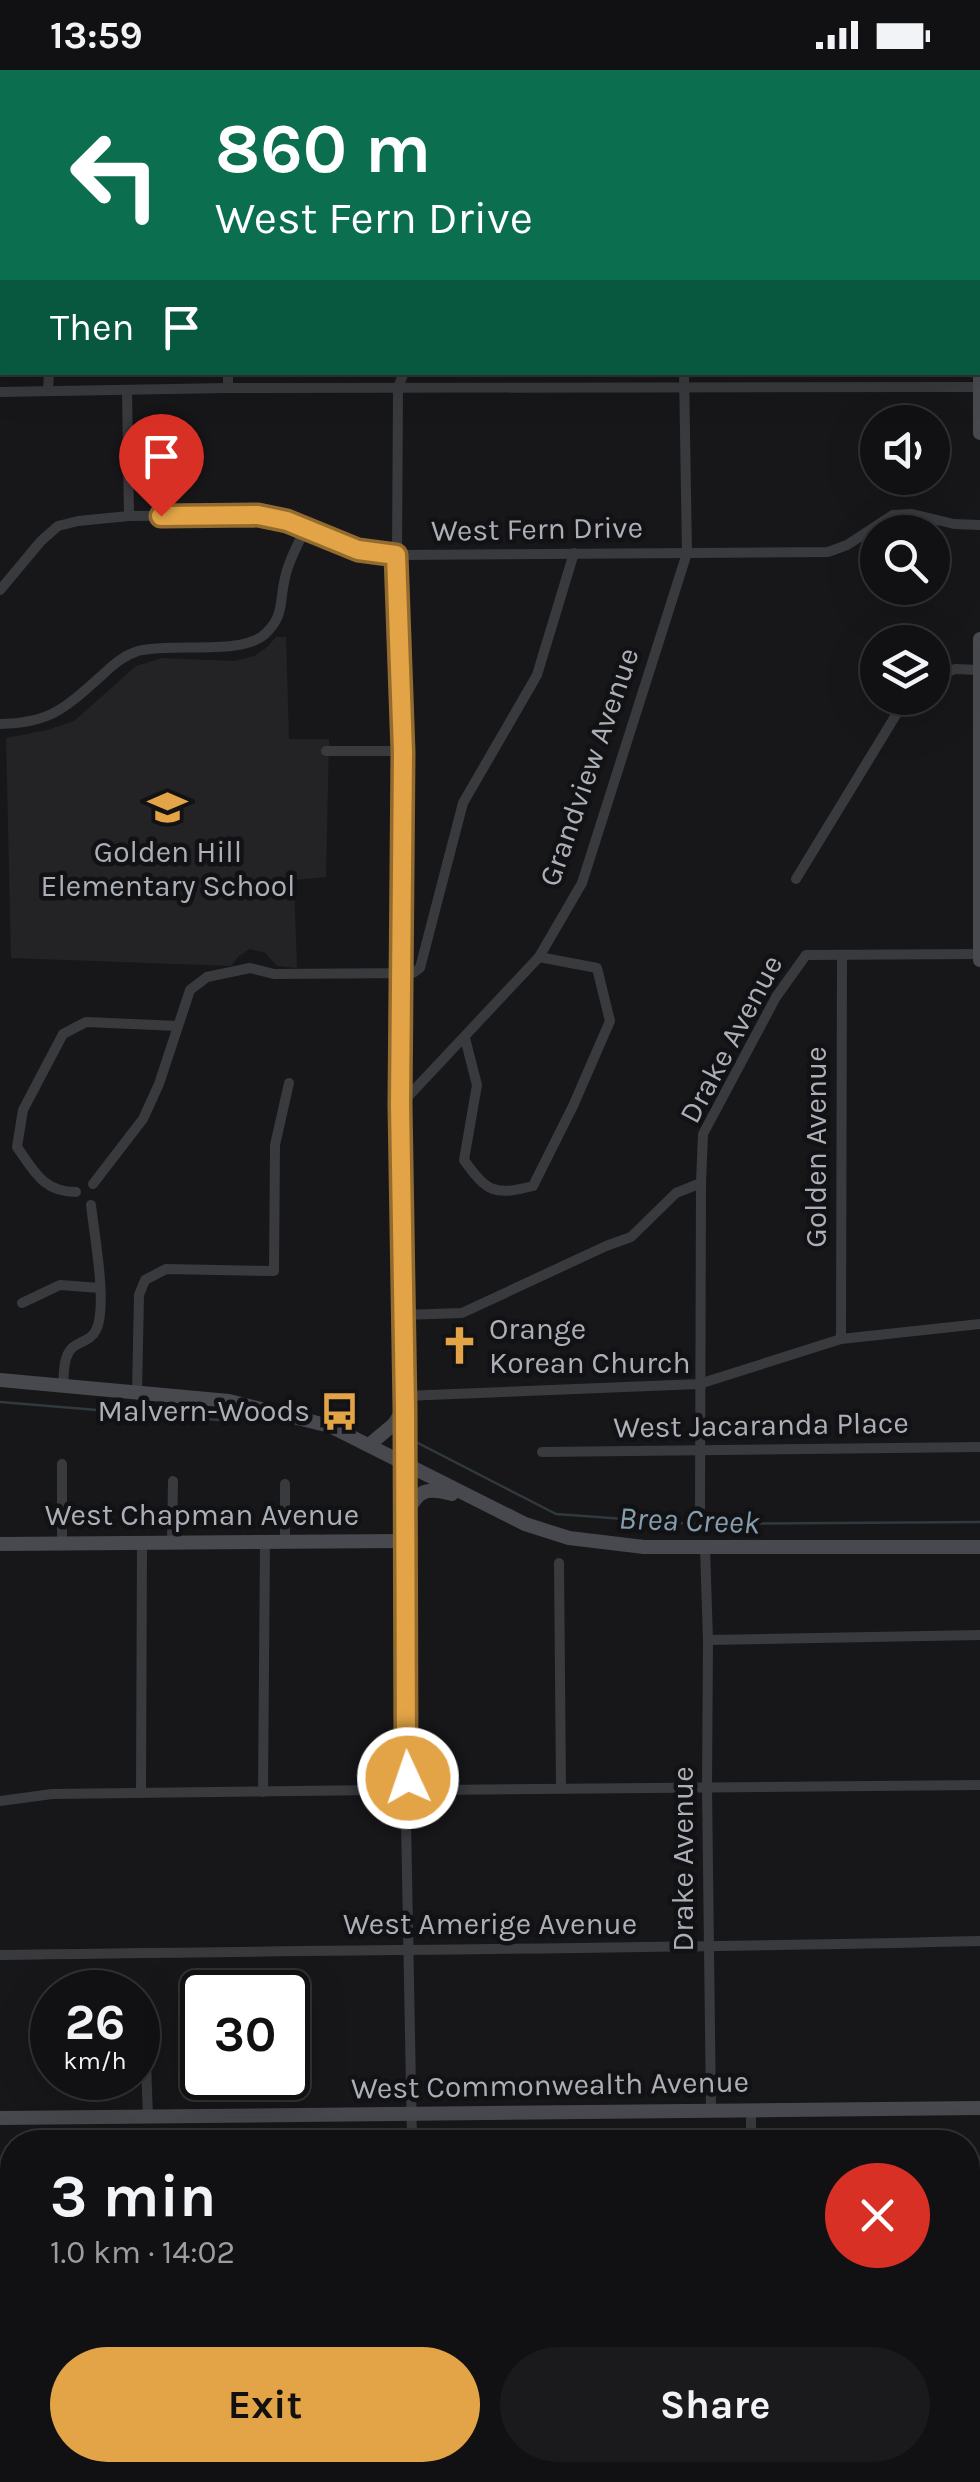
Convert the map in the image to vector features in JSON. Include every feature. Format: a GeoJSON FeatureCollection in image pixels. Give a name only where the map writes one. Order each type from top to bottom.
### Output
{"type":"FeatureCollection","features":[{"type":"Feature","properties":{"kind":"main road"},"geometry":{"type":"LineString","coordinates":[[979,388],[980,434]]}},
{"type":"Feature","properties":{"kind":"main road"},"geometry":{"type":"LineString","coordinates":[[980,639],[980,957]]}},
{"type":"Feature","properties":{"kind":"main road"},"geometry":{"type":"LineString","coordinates":[[0,1380],[228,1401],[330,1426],[526,1524],[570,1538],[644,1547],[980,1547]]}},
{"type":"Feature","properties":{"kind":"main road"},"geometry":{"type":"LineString","coordinates":[[369,1444],[394,1424],[405,1402]]}},
{"type":"Feature","properties":{"kind":"main road"},"geometry":{"type":"LineString","coordinates":[[404,1517],[422,1492],[437,1490],[472,1497]]}},
{"type":"Feature","properties":{"kind":"main road","name":"West Chapman Avenue"},"geometry":{"type":"LineString","coordinates":[[0,1544],[404,1541]]}},
{"type":"Feature","properties":{"kind":"main road","name":"West Commonwealth Avenue"},"geometry":{"type":"LineString","coordinates":[[0,2118],[980,2108]]}},
{"type":"Feature","properties":{"kind":"street"},"geometry":{"type":"LineString","coordinates":[[48,391],[49,375]]}},
{"type":"Feature","properties":{"kind":"street"},"geometry":{"type":"LineString","coordinates":[[228,375],[228,388]]}},
{"type":"Feature","properties":{"kind":"street"},"geometry":{"type":"LineString","coordinates":[[403,375],[398,388],[396,555],[403,752],[400,1105],[405,1790],[412,2130]]}},
{"type":"Feature","properties":{"kind":"street","name":"Grandview Avenue"},"geometry":{"type":"LineString","coordinates":[[400,1105],[539,958],[582,883],[687,552],[684,375]]}},
{"type":"Feature","properties":{"kind":"street"},"geometry":{"type":"LineString","coordinates":[[0,392],[228,388],[979,388]]}},
{"type":"Feature","properties":{"kind":"street"},"geometry":{"type":"LineString","coordinates":[[128,390],[129,516]]}},
{"type":"Feature","properties":{"kind":"street","name":"West Fern Drive"},"geometry":{"type":"LineString","coordinates":[[0,590],[58,526],[78,520],[129,516],[258,515],[287,521],[358,550],[396,555],[828,552],[847,545],[893,515],[912,514],[954,524],[980,525]]}},
{"type":"Feature","properties":{"kind":"street"},"geometry":{"type":"LineString","coordinates":[[0,724],[22,724],[62,710],[117,661],[134,652],[164,647],[236,646],[262,638],[277,621],[284,580],[305,529]]}},
{"type":"Feature","properties":{"kind":"street"},"geometry":{"type":"LineString","coordinates":[[93,1184],[143,1120],[190,990],[206,977],[250,968],[274,974],[413,973],[420,968],[463,803],[537,675],[574,553]]}},
{"type":"Feature","properties":{"kind":"street"},"geometry":{"type":"LineString","coordinates":[[950,671],[980,670]]}},
{"type":"Feature","properties":{"kind":"street"},"geometry":{"type":"LineString","coordinates":[[796,878],[896,715]]}},
{"type":"Feature","properties":{"kind":"street"},"geometry":{"type":"LineString","coordinates":[[326,751],[403,752]]}},
{"type":"Feature","properties":{"kind":"street","name":"Drake Avenue"},"geometry":{"type":"LineString","coordinates":[[700,1508],[703,1134],[776,998],[806,955],[842,955]]}},
{"type":"Feature","properties":{"kind":"street"},"geometry":{"type":"LineString","coordinates":[[842,955],[980,957]]}},
{"type":"Feature","properties":{"kind":"street","name":"Golden Avenue"},"geometry":{"type":"LineString","coordinates":[[841,1339],[842,955]]}},
{"type":"Feature","properties":{"kind":"street"},"geometry":{"type":"LineString","coordinates":[[465,1038],[476,1085],[464,1160],[480,1182],[506,1193],[532,1186],[610,1021],[598,968],[539,958]]}},
{"type":"Feature","properties":{"kind":"street"},"geometry":{"type":"LineString","coordinates":[[76,1192],[42,1182],[17,1147],[23,1110],[63,1034],[86,1022],[178,1026]]}},
{"type":"Feature","properties":{"kind":"street"},"geometry":{"type":"LineString","coordinates":[[137,1394],[139,1295],[145,1280],[166,1269],[274,1271],[275,1145],[289,1084]]}},
{"type":"Feature","properties":{"kind":"street"},"geometry":{"type":"LineString","coordinates":[[402,1315],[462,1313],[631,1237],[676,1193],[700,1183]]}},
{"type":"Feature","properties":{"kind":"street"},"geometry":{"type":"LineString","coordinates":[[63,1386],[66,1357],[73,1347],[93,1336],[99,1325],[100,1288],[90,1205]]}},
{"type":"Feature","properties":{"kind":"street"},"geometry":{"type":"LineString","coordinates":[[22,1303],[60,1286],[100,1288]]}},
{"type":"Feature","properties":{"kind":"street"},"geometry":{"type":"LineString","coordinates":[[405,1402],[700,1384],[841,1339],[980,1324]]}},
{"type":"Feature","properties":{"kind":"street","name":"West Jacaranda Place"},"geometry":{"type":"LineString","coordinates":[[542,1452],[980,1447]]}},
{"type":"Feature","properties":{"kind":"street"},"geometry":{"type":"LineString","coordinates":[[62,1464],[62,1543]]}},
{"type":"Feature","properties":{"kind":"street"},"geometry":{"type":"LineString","coordinates":[[172,1542],[173,1481]]}},
{"type":"Feature","properties":{"kind":"street"},"geometry":{"type":"LineString","coordinates":[[285,1484],[285,1542]]}},
{"type":"Feature","properties":{"kind":"street"},"geometry":{"type":"LineString","coordinates":[[263,1792],[264,1542]]}},
{"type":"Feature","properties":{"kind":"street"},"geometry":{"type":"LineString","coordinates":[[141,1793],[142,1543]]}},
{"type":"Feature","properties":{"kind":"street","name":"Drake Avenue"},"geometry":{"type":"LineString","coordinates":[[705,1547],[711,2111]]}},
{"type":"Feature","properties":{"kind":"street"},"geometry":{"type":"LineString","coordinates":[[560,1564],[561,1788]]}},
{"type":"Feature","properties":{"kind":"street"},"geometry":{"type":"LineString","coordinates":[[708,1640],[980,1635]]}},
{"type":"Feature","properties":{"kind":"street"},"geometry":{"type":"LineString","coordinates":[[0,1801],[52,1794],[980,1785]]}},
{"type":"Feature","properties":{"kind":"street","name":"West Amerige Avenue"},"geometry":{"type":"LineString","coordinates":[[0,1955],[980,1942]]}},
{"type":"Feature","properties":{"kind":"street"},"geometry":{"type":"LineString","coordinates":[[147,2100],[148,2116]]}},
{"type":"Feature","properties":{"kind":"street"},"geometry":{"type":"LineString","coordinates":[[751,2110],[751,2130]]}},
{"type":"Feature","properties":{"kind":"shaded area","name":"Golden Hill Elementary School"},"geometry":{"type":"Polygon","coordinates":[[[276,637],[286,637],[289,739],[329,739],[326,877],[294,880],[297,968],[277,966],[265,953],[250,949],[231,966],[11,958],[6,738],[74,721],[136,666],[162,658],[234,661],[254,656],[276,637]]]}},
{"type":"Feature","properties":{"kind":"waterway","name":"Brea Creek"},"geometry":{"type":"LineString","coordinates":[[0,1402],[231,1421]]}},
{"type":"Feature","properties":{"kind":"waterway","name":"Brea Creek"},"geometry":{"type":"LineString","coordinates":[[416,1442],[556,1514],[693,1524],[980,1522]]}},
{"type":"Feature","properties":{"kind":"place","name":"Golden Hill Elementary School"},"geometry":{"type":"Point","coordinates":[168,808]}},
{"type":"Feature","properties":{"kind":"place","name":"Orange Korean Church"},"geometry":{"type":"Point","coordinates":[459,1346]}},
{"type":"Feature","properties":{"kind":"place","name":"Malvern-Woods"},"geometry":{"type":"Point","coordinates":[340,1411]}},
{"type":"Feature","properties":{"kind":"route"},"geometry":{"type":"LineString","coordinates":[[161,516],[258,515],[287,521],[358,550],[396,555],[403,752],[400,1105],[408,1778]]}}]}
